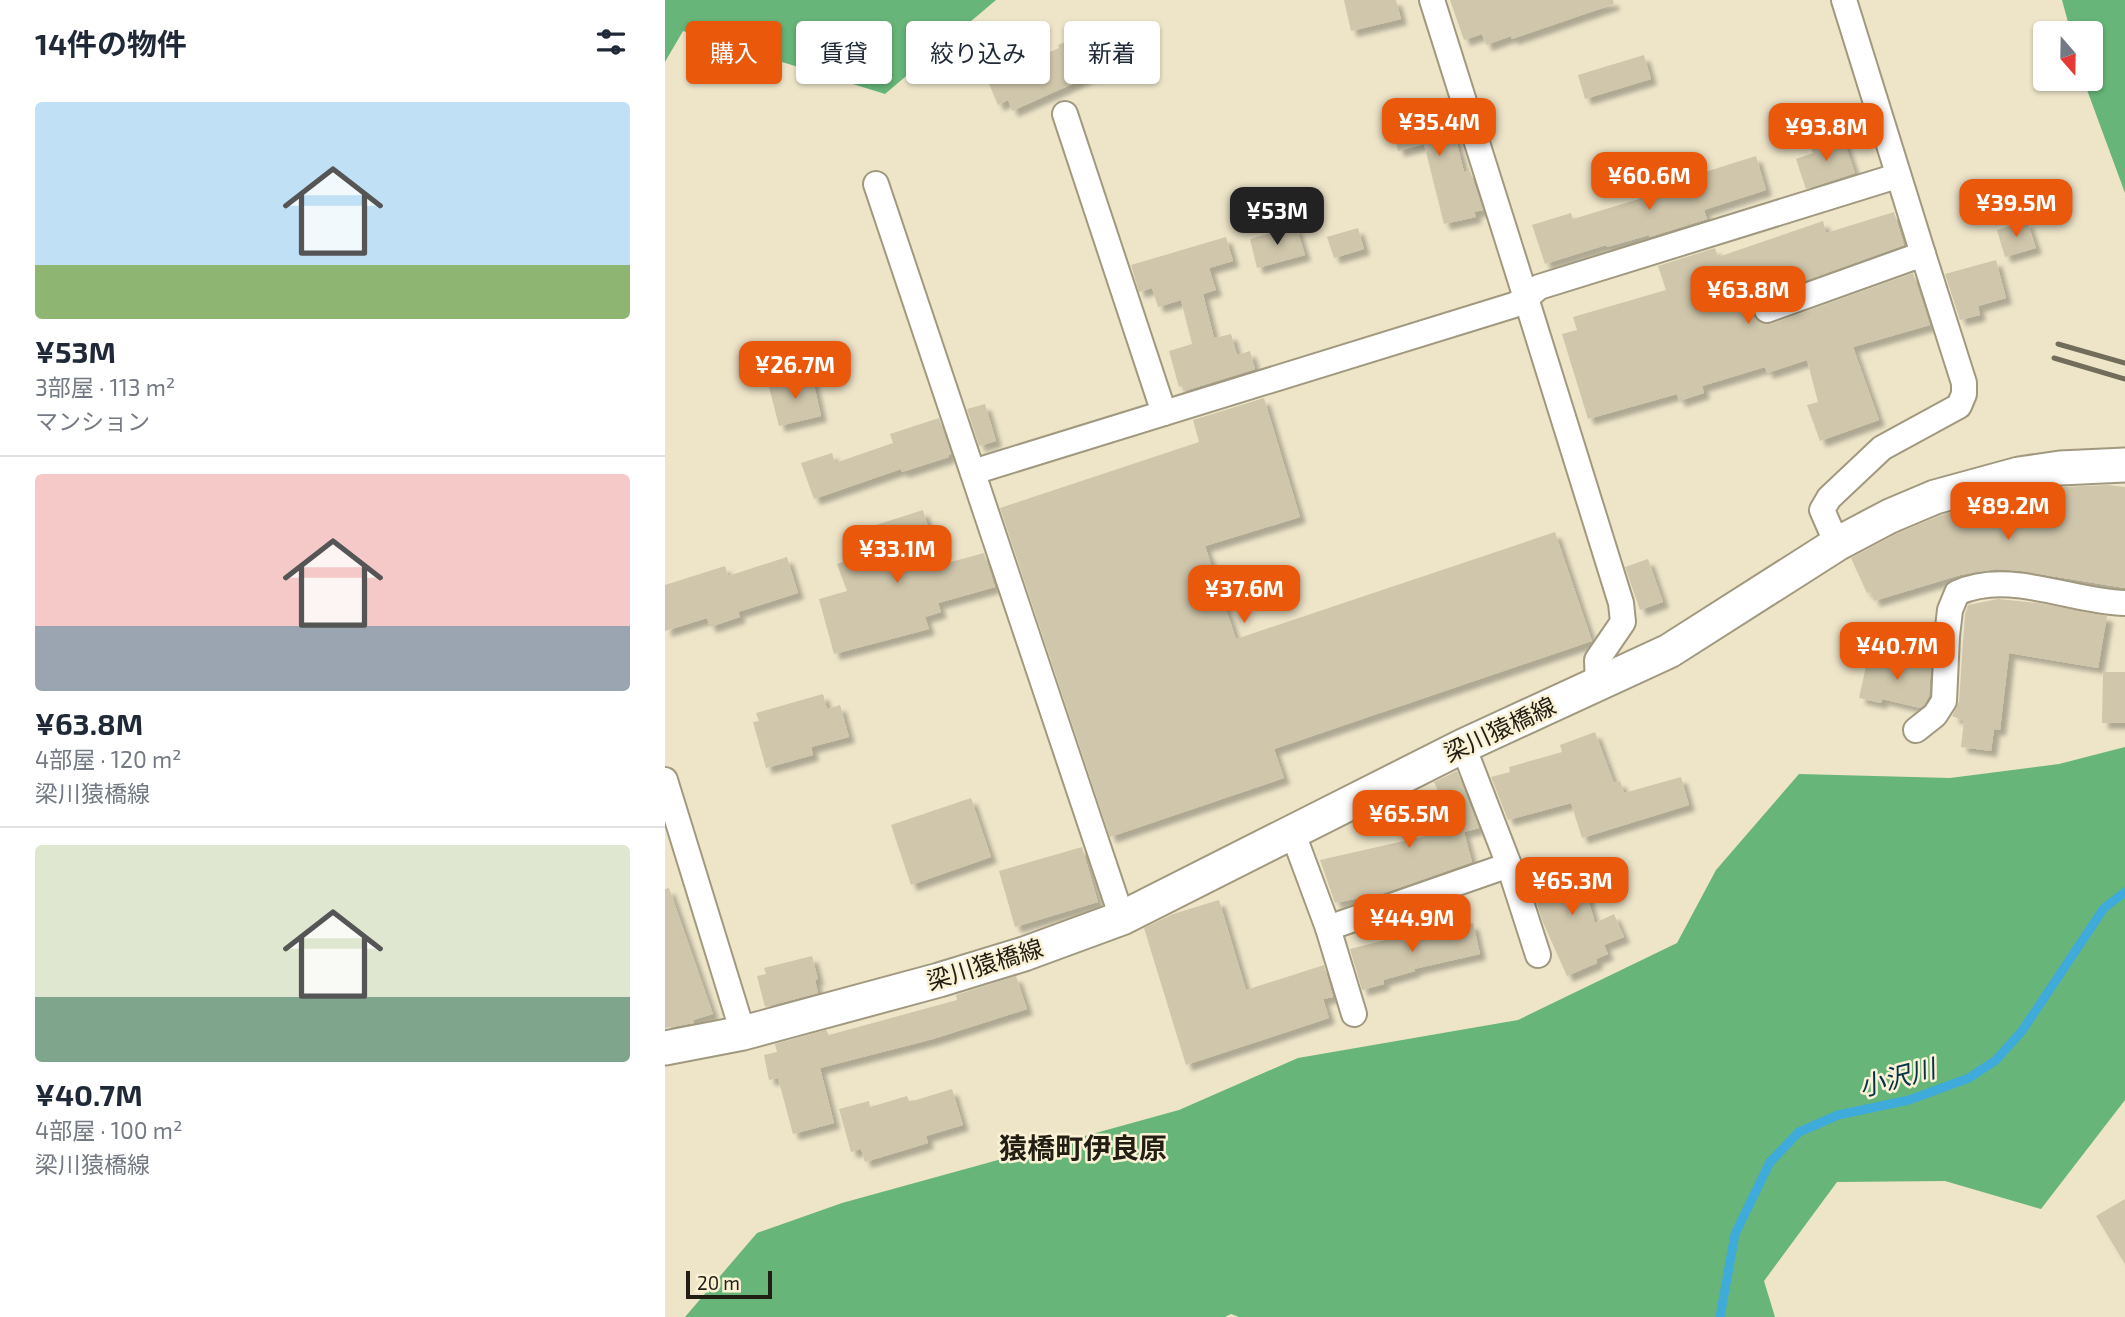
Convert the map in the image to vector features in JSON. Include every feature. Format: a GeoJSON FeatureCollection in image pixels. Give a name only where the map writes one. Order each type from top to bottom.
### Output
{"type":"FeatureCollection","features":[{"type":"Feature","properties":{"kind":"main road","name":"梁川猿橋線"},"geometry":{"type":"LineString","coordinates":[[665,1048],[743,1033],[1024,954],[1122,918],[1463,746],[1669,652],[1837,544],[1923,502],[2019,474],[2060,468],[2125,466]]}},
{"type":"Feature","properties":{"kind":"street"},"geometry":{"type":"LineString","coordinates":[[1432,0],[1621,603],[1623,622],[1597,660],[1598,686]]}},
{"type":"Feature","properties":{"kind":"street"},"geometry":{"type":"LineString","coordinates":[[1837,544],[1822,510],[1829,498],[1882,448],[1959,406],[1964,394],[1964,383],[1844,0]]}},
{"type":"Feature","properties":{"kind":"street"},"geometry":{"type":"LineString","coordinates":[[1065,114],[1164,412]]}},
{"type":"Feature","properties":{"kind":"street"},"geometry":{"type":"LineString","coordinates":[[973,472],[1514,305],[1539,287],[1897,176]]}},
{"type":"Feature","properties":{"kind":"street"},"geometry":{"type":"LineString","coordinates":[[876,184],[1122,918]]}},
{"type":"Feature","properties":{"kind":"street"},"geometry":{"type":"LineString","coordinates":[[1767,310],[1923,254]]}},
{"type":"Feature","properties":{"kind":"street"},"geometry":{"type":"LineString","coordinates":[[1916,730],[1935,715],[1944,701],[1950,610],[1957,593],[1974,585],[2006,584],[2125,603]]}},
{"type":"Feature","properties":{"kind":"street"},"geometry":{"type":"LineString","coordinates":[[1463,746],[1509,865],[1538,955]]}},
{"type":"Feature","properties":{"kind":"street"},"geometry":{"type":"LineString","coordinates":[[665,780],[743,1033]]}},
{"type":"Feature","properties":{"kind":"street"},"geometry":{"type":"LineString","coordinates":[[1292,831],[1328,928],[1354,1014]]}},
{"type":"Feature","properties":{"kind":"street"},"geometry":{"type":"LineString","coordinates":[[1328,928],[1509,865]]}},
{"type":"Feature","properties":{"kind":"green space"},"geometry":{"type":"Polygon","coordinates":[[[665,0],[996,0],[971,21],[906,21],[906,76],[885,94],[853,84],[892,84],[892,21],[796,21],[796,66],[782,62],[782,21],[686,21],[686,32],[683,31],[665,62],[665,0]]]}},
{"type":"Feature","properties":{"kind":"green space"},"geometry":{"type":"Polygon","coordinates":[[[2062,0],[2125,0],[2125,193],[2087,91],[2103,91],[2103,21],[2068,21],[2062,0]]]}},
{"type":"Feature","properties":{"kind":"green space"},"geometry":{"type":"Polygon","coordinates":[[[2125,747],[2125,1100],[2041,1209],[1945,1181],[1837,1182],[1764,1281],[1775,1317],[1239,1317],[1231,1314],[1225,1317],[685,1317],[757,1233],[842,1203],[1179,1110],[1298,1058],[1518,1020],[1677,943],[1716,870],[1799,774],[1950,778],[2059,764],[2125,747]]]}},
{"type":"Feature","properties":{"kind":"building"},"geometry":{"type":"Polygon","coordinates":[[[1344,0],[1396,0],[1401,19],[1351,31],[1344,0]]]}},
{"type":"Feature","properties":{"kind":"building"},"geometry":{"type":"Polygon","coordinates":[[[1450,0],[1613,0],[1614,4],[1512,39],[1511,36],[1486,45],[1482,34],[1464,40],[1450,0]]]}},
{"type":"Feature","properties":{"kind":"building"},"geometry":{"type":"Polygon","coordinates":[[[1064,42],[1064,84],[1072,84],[1012,111],[1008,100],[998,105],[989,84],[1050,84],[1050,52],[1059,48],[1058,45],[1064,42]]]}},
{"type":"Feature","properties":{"kind":"building"},"geometry":{"type":"Polygon","coordinates":[[[1644,55],[1651,79],[1585,99],[1578,75],[1644,55]]]}},
{"type":"Feature","properties":{"kind":"building"},"geometry":{"type":"Polygon","coordinates":[[[1430,102],[1431,109],[1447,104],[1464,172],[1470,171],[1483,210],[1474,212],[1476,217],[1444,224],[1424,144],[1398,151],[1389,113],[1430,102]]]}},
{"type":"Feature","properties":{"kind":"building"},"geometry":{"type":"Polygon","coordinates":[[[1842,135],[1855,173],[1806,189],[1796,159],[1813,153],[1810,146],[1842,135]]]}},
{"type":"Feature","properties":{"kind":"building"},"geometry":{"type":"Polygon","coordinates":[[[1756,156],[1766,190],[1704,210],[1707,219],[1545,264],[1532,225],[1571,213],[1573,219],[1639,199],[1638,196],[1704,177],[1702,173],[1756,156]]]}},
{"type":"Feature","properties":{"kind":"building"},"geometry":{"type":"Polygon","coordinates":[[[1894,212],[1904,245],[1762,296],[1755,301],[1752,308],[1753,316],[1758,322],[1771,324],[1913,273],[1930,325],[1853,347],[1879,420],[1820,441],[1807,405],[1818,402],[1807,360],[1767,373],[1765,367],[1702,386],[1704,393],[1679,401],[1677,394],[1588,419],[1562,334],[1577,330],[1573,317],[1666,290],[1658,266],[1715,248],[1718,257],[1823,221],[1826,233],[1894,212]]]}},
{"type":"Feature","properties":{"kind":"building"},"geometry":{"type":"Polygon","coordinates":[[[2027,221],[2036,248],[2005,257],[1997,230],[2027,221]]]}},
{"type":"Feature","properties":{"kind":"building"},"geometry":{"type":"Polygon","coordinates":[[[1296,226],[1305,255],[1257,268],[1250,239],[1296,226]]]}},
{"type":"Feature","properties":{"kind":"building"},"geometry":{"type":"Polygon","coordinates":[[[1358,228],[1364,249],[1334,258],[1327,237],[1358,228]]]}},
{"type":"Feature","properties":{"kind":"building"},"geometry":{"type":"Polygon","coordinates":[[[1226,237],[1233,261],[1209,268],[1216,290],[1203,294],[1214,338],[1231,334],[1237,355],[1250,351],[1255,369],[1184,391],[1182,386],[1179,387],[1169,351],[1192,344],[1181,300],[1158,307],[1152,288],[1139,292],[1131,265],[1226,237]]]}},
{"type":"Feature","properties":{"kind":"building"},"geometry":{"type":"Polygon","coordinates":[[[1996,260],[2006,298],[1978,306],[1980,315],[1960,320],[1945,274],[1996,260]]]}},
{"type":"Feature","properties":{"kind":"building"},"geometry":{"type":"Polygon","coordinates":[[[812,376],[821,416],[779,426],[769,387],[812,376]]]}},
{"type":"Feature","properties":{"kind":"building"},"geometry":{"type":"Polygon","coordinates":[[[1264,398],[1300,517],[1205,546],[1236,639],[1555,532],[1592,641],[1274,749],[1284,778],[1110,837],[1000,508],[1199,442],[1193,420],[1264,398]]]}},
{"type":"Feature","properties":{"kind":"building"},"geometry":{"type":"Polygon","coordinates":[[[985,404],[996,441],[979,446],[967,409],[985,404]]]}},
{"type":"Feature","properties":{"kind":"building"},"geometry":{"type":"Polygon","coordinates":[[[939,418],[951,454],[949,457],[902,472],[901,469],[814,499],[801,463],[832,453],[835,463],[893,443],[890,434],[939,418]]]}},
{"type":"Feature","properties":{"kind":"building"},"geometry":{"type":"Polygon","coordinates":[[[2062,487],[2125,487],[2125,588],[1996,569],[1960,575],[1874,601],[1871,592],[1867,593],[1851,558],[1898,533],[1941,515],[2023,493],[2062,487]]]}},
{"type":"Feature","properties":{"kind":"building"},"geometry":{"type":"Polygon","coordinates":[[[923,510],[940,565],[984,553],[995,587],[938,603],[941,612],[925,617],[929,629],[834,654],[819,599],[847,591],[837,564],[865,554],[857,531],[923,510]]]}},
{"type":"Feature","properties":{"kind":"building"},"geometry":{"type":"Polygon","coordinates":[[[787,557],[798,593],[738,612],[740,617],[710,627],[707,618],[665,631],[665,585],[725,566],[728,576],[787,557]]]}},
{"type":"Feature","properties":{"kind":"building"},"geometry":{"type":"Polygon","coordinates":[[[1648,559],[1663,602],[1640,610],[1625,567],[1648,559]]]}},
{"type":"Feature","properties":{"kind":"building"},"geometry":{"type":"Polygon","coordinates":[[[1998,599],[2038,603],[2107,616],[2098,668],[2009,653],[2000,730],[1994,729],[1991,751],[1961,747],[1964,721],[1952,716],[1959,702],[1965,614],[1968,605],[1998,599]]]}},
{"type":"Feature","properties":{"kind":"building"},"geometry":{"type":"Polygon","coordinates":[[[1868,657],[1898,664],[1899,658],[1931,665],[1929,696],[1924,705],[1920,708],[1882,699],[1881,703],[1859,698],[1868,657]]]}},
{"type":"Feature","properties":{"kind":"building"},"geometry":{"type":"Polygon","coordinates":[[[2103,672],[2125,672],[2125,723],[2102,723],[2103,672]]]}},
{"type":"Feature","properties":{"kind":"building"},"geometry":{"type":"Polygon","coordinates":[[[823,694],[827,709],[840,705],[849,737],[811,747],[813,755],[766,768],[753,722],[759,721],[756,713],[823,694]]]}},
{"type":"Feature","properties":{"kind":"building"},"geometry":{"type":"Polygon","coordinates":[[[1595,732],[1614,783],[1620,781],[1624,793],[1681,777],[1689,805],[1582,838],[1571,803],[1508,820],[1491,777],[1510,772],[1509,767],[1562,752],[1560,745],[1595,732]]]}},
{"type":"Feature","properties":{"kind":"building"},"geometry":{"type":"Polygon","coordinates":[[[1457,771],[1479,828],[1464,832],[1472,862],[1384,893],[1335,903],[1320,860],[1439,833],[1421,800],[1438,791],[1434,782],[1457,771]]]}},
{"type":"Feature","properties":{"kind":"building"},"geometry":{"type":"Polygon","coordinates":[[[971,798],[991,857],[911,885],[891,825],[971,798]]]}},
{"type":"Feature","properties":{"kind":"building"},"geometry":{"type":"Polygon","coordinates":[[[1082,847],[1098,902],[1015,927],[999,871],[1082,847]]]}},
{"type":"Feature","properties":{"kind":"building"},"geometry":{"type":"Polygon","coordinates":[[[1577,860],[1595,923],[1614,914],[1624,937],[1604,945],[1608,954],[1596,959],[1597,963],[1567,976],[1542,920],[1528,874],[1577,860]]]}},
{"type":"Feature","properties":{"kind":"building"},"geometry":{"type":"Polygon","coordinates":[[[669,888],[713,1014],[693,1020],[694,1023],[665,1028],[665,889],[669,888]]]}},
{"type":"Feature","properties":{"kind":"building"},"geometry":{"type":"Polygon","coordinates":[[[1219,900],[1246,990],[1324,965],[1333,997],[1323,999],[1329,1018],[1186,1065],[1144,928],[1173,914],[1219,900]]]}},
{"type":"Feature","properties":{"kind":"building"},"geometry":{"type":"Polygon","coordinates":[[[1473,923],[1480,954],[1414,969],[1415,971],[1383,980],[1384,984],[1362,990],[1350,949],[1401,936],[1403,941],[1473,923]]]}},
{"type":"Feature","properties":{"kind":"building"},"geometry":{"type":"Polygon","coordinates":[[[812,956],[818,979],[815,980],[818,993],[765,1007],[757,976],[766,974],[764,968],[812,956]]]}},
{"type":"Feature","properties":{"kind":"building"},"geometry":{"type":"Polygon","coordinates":[[[1016,976],[1027,1009],[933,1039],[820,1068],[834,1123],[793,1134],[778,1078],[769,1080],[764,1055],[777,1052],[775,1044],[826,1030],[829,1035],[957,1000],[956,995],[1016,976]]]}},
{"type":"Feature","properties":{"kind":"building"},"geometry":{"type":"Polygon","coordinates":[[[952,1089],[963,1125],[926,1136],[928,1143],[865,1162],[861,1149],[851,1152],[839,1109],[869,1101],[870,1107],[907,1096],[909,1101],[916,1100],[952,1089]]]}},
{"type":"Feature","properties":{"kind":"building"},"geometry":{"type":"Polygon","coordinates":[[[2125,1199],[2125,1264],[2096,1216],[2125,1199]]]}},
{"type":"Feature","properties":{"kind":"waterway","name":"小沢川"},"geometry":{"type":"LineString","coordinates":[[1720,1317],[1735,1234],[1770,1162],[1799,1132],[1838,1115],[1909,1100],[1969,1078],[1996,1060],[2022,1031],[2104,908],[2125,892]]}},
{"type":"Feature","properties":{"kind":"railway"},"geometry":{"type":"LineString","coordinates":[[2058,344],[2125,363]]}},
{"type":"Feature","properties":{"kind":"railway"},"geometry":{"type":"LineString","coordinates":[[2054,358],[2125,379]]}},
{"type":"Feature","properties":{"kind":"district","name":"猿橋町伊良原"},"geometry":{"type":"Point","coordinates":[1083,1148]}}]}
